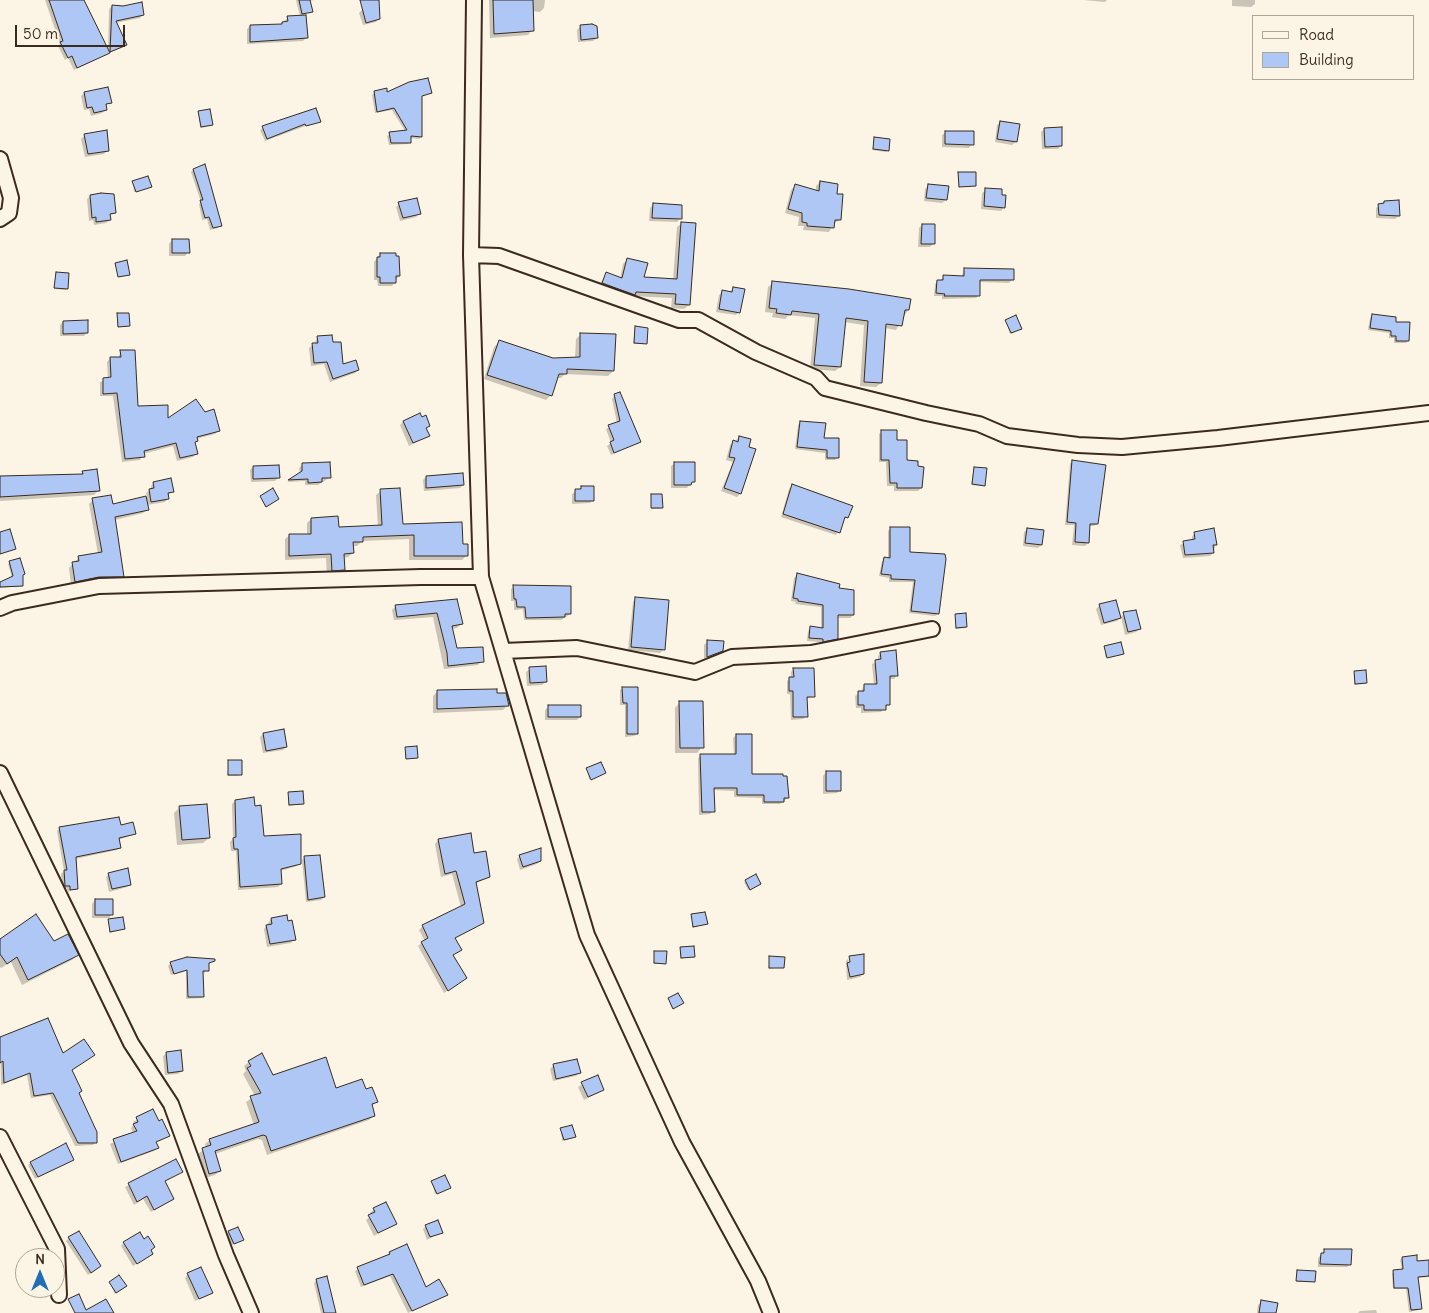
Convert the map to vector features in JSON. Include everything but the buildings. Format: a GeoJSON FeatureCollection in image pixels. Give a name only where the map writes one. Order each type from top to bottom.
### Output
{"type":"FeatureCollection","features":[{"type":"Feature","properties":{"kind":"street"},"geometry":{"type":"LineString","coordinates":[[474,0],[471,255],[481,577],[587,935],[682,1142],[758,1281],[771,1313]]}},
{"type":"Feature","properties":{"kind":"street"},"geometry":{"type":"LineString","coordinates":[[0,159],[10,198],[9,213],[0,219]]}},
{"type":"Feature","properties":{"kind":"street"},"geometry":{"type":"LineString","coordinates":[[471,255],[499,256],[679,320],[698,320],[748,348],[816,378],[825,388],[926,414],[979,424],[1007,436],[1078,445],[1122,446],[1218,438],[1429,413]]}},
{"type":"Feature","properties":{"kind":"street"},"geometry":{"type":"LineString","coordinates":[[0,608],[12,603],[99,586],[481,577]]}},
{"type":"Feature","properties":{"kind":"street"},"geometry":{"type":"LineString","coordinates":[[503,651],[577,648],[695,672],[732,657],[811,652],[932,629]]}},
{"type":"Feature","properties":{"kind":"street"},"geometry":{"type":"LineString","coordinates":[[0,773],[131,1043],[171,1104],[226,1255],[250,1313]]}},
{"type":"Feature","properties":{"kind":"street"},"geometry":{"type":"LineString","coordinates":[[0,1137],[56,1248]]}}]}
